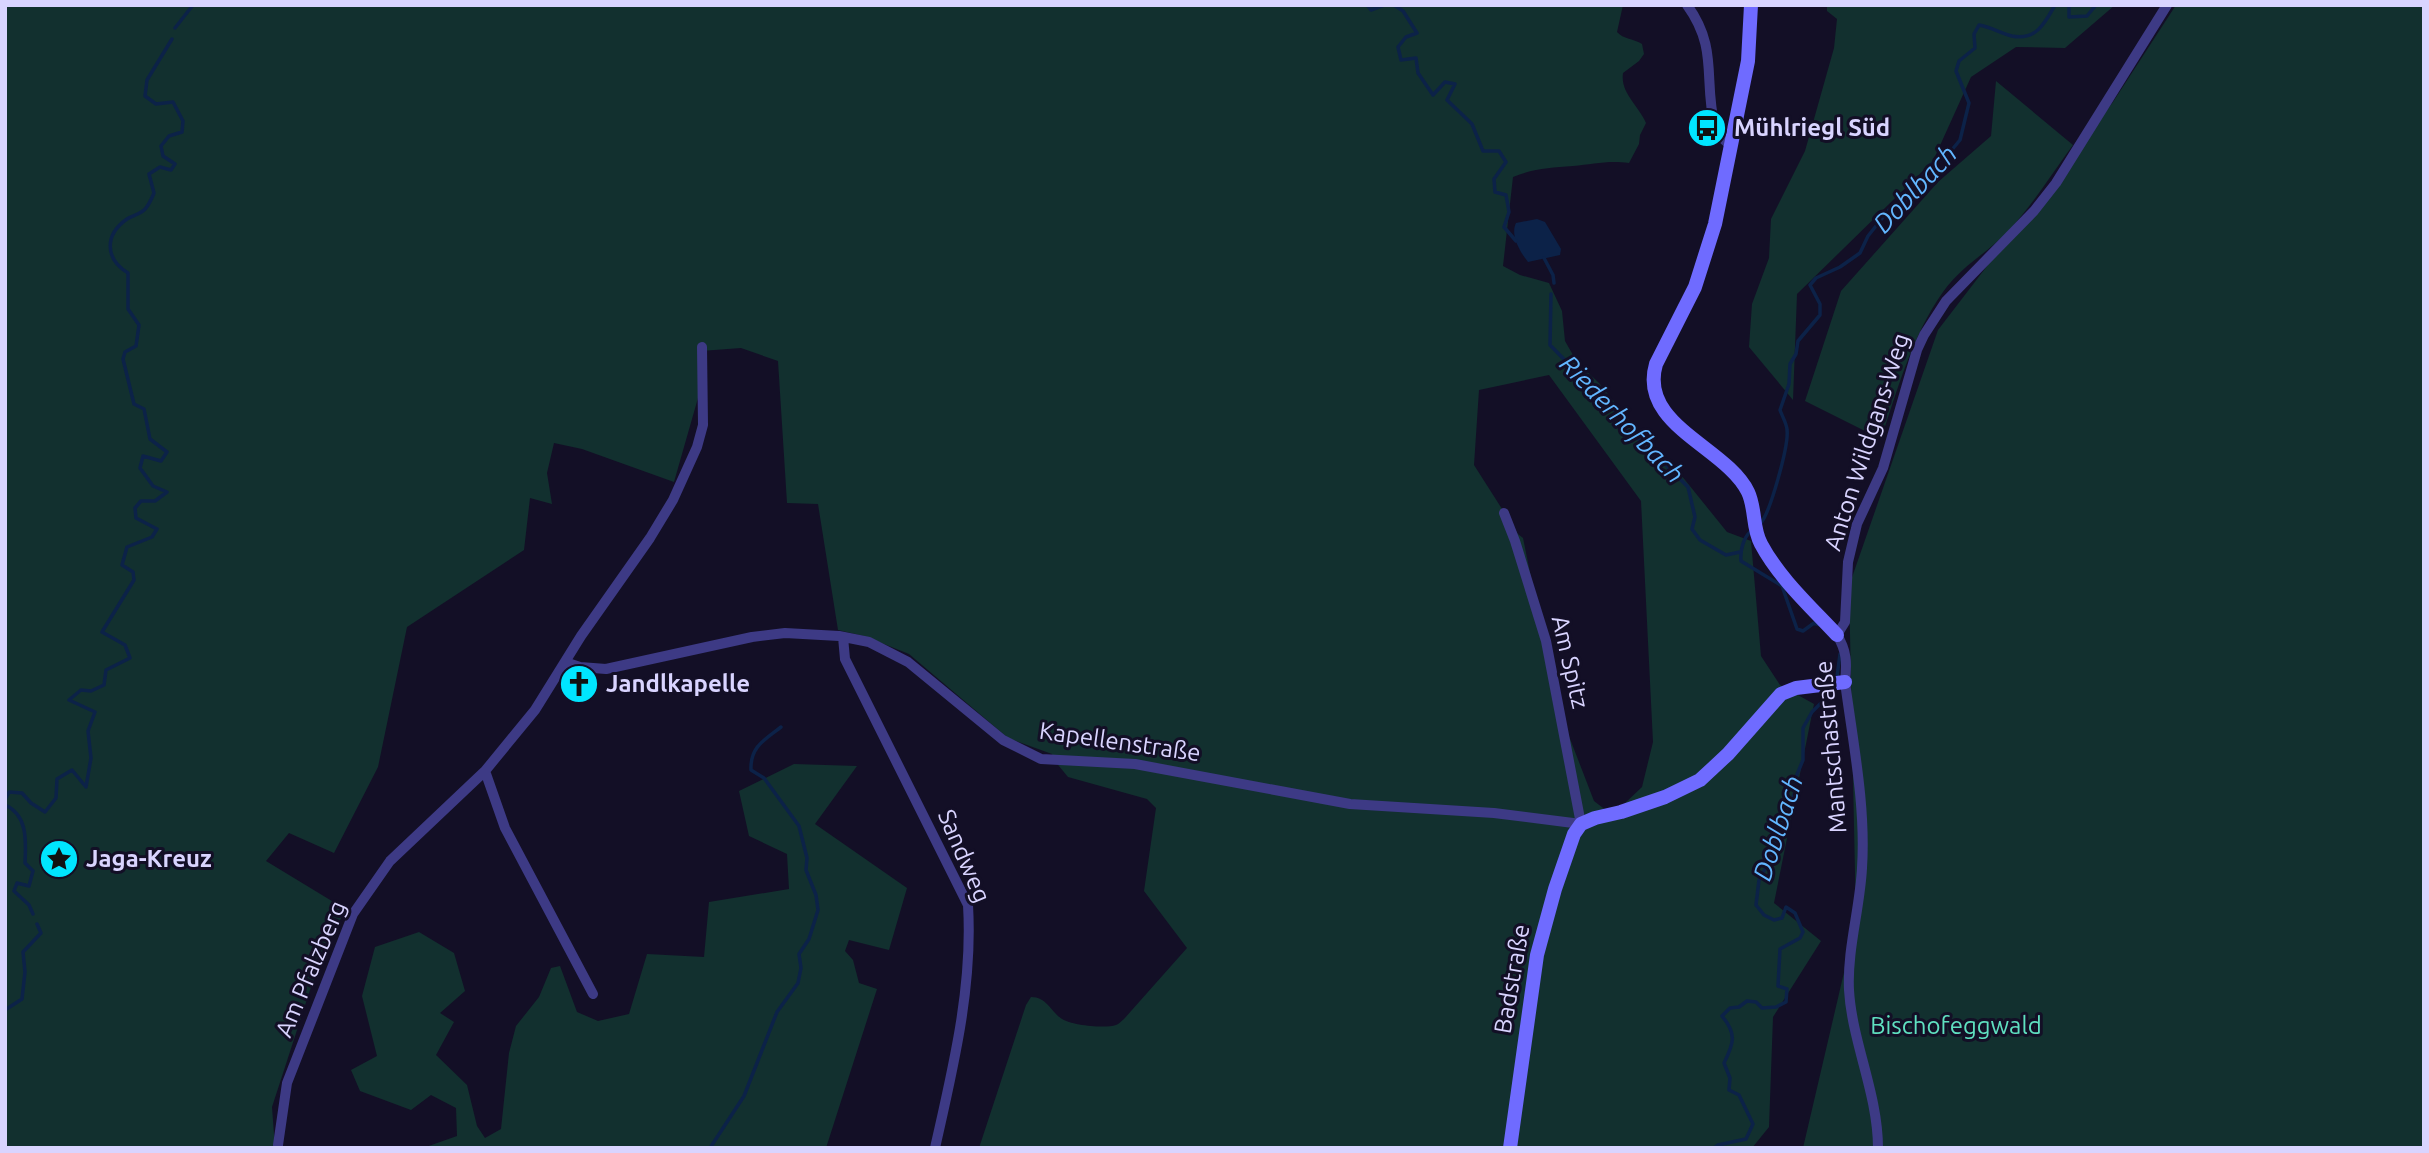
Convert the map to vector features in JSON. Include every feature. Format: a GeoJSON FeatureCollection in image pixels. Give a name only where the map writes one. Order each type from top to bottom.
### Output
{"type":"FeatureCollection","features":[{"type":"Feature","properties":{"kind":"street"},"geometry":{"type":"LineString","coordinates":[[1687,5],[1700,25],[1706,41],[1714,127],[1730,145]]}},
{"type":"Feature","properties":{"kind":"street","name":"Mantschastraße"},"geometry":{"type":"LineString","coordinates":[[1751,5],[1749,54],[1709,248],[1695,286],[1656,364],[1653,387],[1656,396],[1678,427],[1735,474],[1748,492],[1755,528],[1770,558],[1837,635],[1845,648],[1845,682],[1863,830],[1862,866],[1849,991],[1868,1078],[1878,1148]]}},
{"type":"Feature","properties":{"kind":"street","name":"Anton Wildgans-Weg"},"geometry":{"type":"LineString","coordinates":[[1837,635],[1845,622],[1848,562],[1857,524],[1883,468],[1924,335],[1951,296],[2034,211],[2056,183],[2166,5]]}},
{"type":"Feature","properties":{"kind":"street"},"geometry":{"type":"LineString","coordinates":[[565,662],[650,538],[673,500],[691,461],[701,434],[704,413],[702,347]]}},
{"type":"Feature","properties":{"kind":"street","name":"Am Spitz"},"geometry":{"type":"LineString","coordinates":[[1503,513],[1515,541],[1546,641],[1581,824]]}},
{"type":"Feature","properties":{"kind":"street","name":"Kapellenstraße"},"geometry":{"type":"LineString","coordinates":[[565,662],[580,667],[606,668],[752,637],[785,633],[843,637],[869,642],[908,662],[1003,740],[1041,759],[1135,764],[1350,804],[1494,813],[1581,824],[1665,797],[1700,779],[1728,754],[1781,694],[1796,688],[1845,682]]}},
{"type":"Feature","properties":{"kind":"street","name":"Sandweg"},"geometry":{"type":"LineString","coordinates":[[843,637],[845,659],[968,905],[970,935],[965,1002],[935,1148]]}},
{"type":"Feature","properties":{"kind":"street","name":"Am Pfalzberg"},"geometry":{"type":"LineString","coordinates":[[278,1145],[288,1083],[354,914],[390,860],[485,771],[535,710],[565,662]]}},
{"type":"Feature","properties":{"kind":"street"},"geometry":{"type":"LineString","coordinates":[[485,771],[509,836],[593,993]]}},
{"type":"Feature","properties":{"kind":"street","name":"Badstraße"},"geometry":{"type":"LineString","coordinates":[[1510,1148],[1537,955],[1555,889],[1574,834],[1581,824]]}},
{"type":"Feature","properties":{"kind":"green space"},"geometry":{"type":"Polygon","coordinates":[[[5,5],[1623,5],[1617,32],[1642,44],[1644,54],[1623,73],[1624,87],[1646,123],[1639,144],[1629,163],[1608,162],[1550,168],[1513,177],[1503,266],[1520,275],[1549,283],[1562,311],[1565,341],[1577,362],[1599,383],[1654,451],[1681,475],[1727,532],[1751,541],[1761,656],[1780,685],[1814,704],[1774,903],[1821,941],[1773,1017],[1769,1127],[1752,1148],[979,1148],[1026,1005],[1031,997],[1041,999],[1066,1021],[1080,1025],[1116,1025],[1187,948],[1144,891],[1156,808],[1147,799],[1068,777],[1052,754],[1008,738],[909,654],[864,636],[838,630],[818,504],[787,503],[778,361],[741,348],[701,351],[698,398],[674,482],[582,449],[554,443],[547,473],[552,504],[530,498],[524,550],[407,627],[378,767],[334,853],[289,833],[266,861],[345,909],[311,987],[272,1107],[275,1148],[5,1148],[5,5]],[[1549,375],[1479,390],[1474,465],[1523,538],[1557,705],[1594,801],[1607,811],[1623,805],[1642,787],[1653,742],[1641,501],[1549,375]]]}},
{"type":"Feature","properties":{"kind":"green space"},"geometry":{"type":"Polygon","coordinates":[[[1827,5],[2115,5],[2065,48],[2016,47],[1971,77],[1933,161],[1797,294],[1793,400],[1749,347],[1752,304],[1769,258],[1771,219],[1805,151],[1834,48],[1837,19],[1827,11],[1827,5]]]}},
{"type":"Feature","properties":{"kind":"green space","name":"Bischofeggwald"},"geometry":{"type":"Polygon","coordinates":[[[2176,5],[2424,5],[2424,1148],[1803,1148],[1856,921],[1849,586],[1938,330],[2113,102],[2176,5]]]}},
{"type":"Feature","properties":{"kind":"green space"},"geometry":{"type":"Polygon","coordinates":[[[1996,81],[2073,145],[2018,221],[1959,273],[1943,292],[1914,344],[1881,439],[1805,401],[1841,291],[1938,182],[1991,136],[1996,81]]]}},
{"type":"Feature","properties":{"kind":"green space"},"geometry":{"type":"Polygon","coordinates":[[[794,764],[857,766],[815,824],[907,888],[889,950],[849,940],[845,951],[853,960],[859,983],[877,989],[826,1148],[423,1148],[457,1136],[456,1108],[431,1095],[411,1110],[360,1091],[351,1070],[377,1056],[362,996],[375,947],[419,932],[454,953],[465,991],[440,1013],[454,1022],[436,1055],[467,1085],[477,1126],[485,1138],[501,1129],[509,1053],[516,1026],[539,997],[551,968],[560,966],[577,1012],[598,1021],[629,1014],[647,954],[704,957],[709,902],[789,889],[787,854],[749,836],[739,791],[794,764]]]}},
{"type":"Feature","properties":{"kind":"water"},"geometry":{"type":"Polygon","coordinates":[[[1537,219],[1545,222],[1561,249],[1560,255],[1528,262],[1517,243],[1514,228],[1516,223],[1537,219]]]}},
{"type":"Feature","properties":{"kind":"waterway"},"geometry":{"type":"LineString","coordinates":[[175,28],[193,5]]}},
{"type":"Feature","properties":{"kind":"waterway","name":"Riederhofbach"},"geometry":{"type":"LineString","coordinates":[[1367,5],[1371,10],[1384,5]]}},
{"type":"Feature","properties":{"kind":"waterway","name":"Riederhofbach"},"geometry":{"type":"LineString","coordinates":[[1394,5],[1403,11],[1417,33],[1406,37],[1398,47],[1401,60],[1416,58],[1418,73],[1433,95],[1445,82],[1455,84],[1447,100],[1472,124],[1483,151],[1499,151],[1506,162],[1494,179],[1495,192],[1506,195],[1509,212],[1504,227],[1516,241]]}},
{"type":"Feature","properties":{"kind":"waterway","name":"Doblbach"},"geometry":{"type":"LineString","coordinates":[[1760,524],[1773,494],[1785,450],[1787,428],[1780,410],[1789,384],[1790,364],[1796,354],[1798,341],[1820,315],[1820,304],[1810,285],[1816,278],[1840,267],[1860,253],[1868,236],[1892,206],[1905,203],[1918,191],[1921,179],[1930,165],[1946,157],[1960,140],[1969,103],[1956,71],[1959,61],[1975,48],[1974,34],[1979,25],[2012,36],[2027,36],[2039,29],[2055,5]]}},
{"type":"Feature","properties":{"kind":"waterway","name":"Doblbach"},"geometry":{"type":"LineString","coordinates":[[2069,5],[2069,17],[2087,16],[2096,5]]}},
{"type":"Feature","properties":{"kind":"waterway"},"geometry":{"type":"LineString","coordinates":[[5,800],[9,792],[22,793],[45,812],[56,798],[57,779],[72,770],[86,787],[91,758],[88,731],[95,712],[69,700],[81,690],[91,691],[104,685],[106,670],[130,658],[125,645],[102,632],[134,580],[133,572],[122,565],[127,547],[152,537],[157,529],[136,518],[135,508],[141,501],[155,501],[167,492],[153,486],[140,468],[143,456],[161,461],[167,452],[150,439],[144,409],[134,404],[123,359],[125,352],[136,346],[139,325],[128,309],[128,273],[115,261],[110,247],[111,239],[119,225],[144,210],[150,201],[154,193],[149,174],[160,167],[171,170],[175,164],[163,156],[161,146],[169,136],[182,132],[183,121],[173,102],[156,104],[145,96],[147,80],[172,39]]}},
{"type":"Feature","properties":{"kind":"waterway","name":"Riederhofbach"},"geometry":{"type":"LineString","coordinates":[[1544,258],[1554,283]]}},
{"type":"Feature","properties":{"kind":"waterway","name":"Riederhofbach"},"geometry":{"type":"LineString","coordinates":[[1551,294],[1550,345],[1595,391],[1601,403],[1622,418],[1628,434],[1642,441],[1688,487],[1695,517],[1692,529],[1700,540],[1726,555],[1740,552]]}},
{"type":"Feature","properties":{"kind":"waterway","name":"Doblbach"},"geometry":{"type":"LineString","coordinates":[[1751,531],[1743,545],[1741,561],[1782,586],[1797,629],[1803,631],[1814,623],[1820,625]]}},
{"type":"Feature","properties":{"kind":"waterway","name":"Doblbach"},"geometry":{"type":"LineString","coordinates":[[1837,677],[1840,654]]}},
{"type":"Feature","properties":{"kind":"waterway","name":"Doblbach"},"geometry":{"type":"LineString","coordinates":[[1714,1148],[1746,1139],[1753,1124],[1739,1095],[1729,1090],[1730,1078],[1724,1063],[1730,1050],[1732,1034],[1722,1016],[1730,1008],[1739,1007],[1747,1001],[1756,1002],[1762,1008],[1776,1007],[1786,1002],[1787,989],[1778,986],[1780,949],[1800,938],[1803,932],[1795,913],[1786,907],[1782,918],[1774,920],[1764,915],[1756,905],[1759,880],[1769,862],[1795,792],[1796,777],[1803,760],[1803,728],[1812,712],[1833,691]]}},
{"type":"Feature","properties":{"kind":"waterway"},"geometry":{"type":"LineString","coordinates":[[710,1148],[744,1096],[777,1012],[798,983],[801,968],[799,954],[809,939],[818,910],[816,895],[806,870],[807,858],[799,826],[764,778],[751,770],[756,750],[781,727]]}},
{"type":"Feature","properties":{"kind":"waterway"},"geometry":{"type":"LineString","coordinates":[[5,805],[13,809],[22,822],[25,863],[33,871],[29,886],[17,883],[14,891],[29,905],[33,914]]}},
{"type":"Feature","properties":{"kind":"waterway"},"geometry":{"type":"LineString","coordinates":[[5,1010],[22,999],[25,972],[23,952],[41,933],[37,924]]}},
{"type":"Feature","properties":{"kind":"place","name":"Mühlriegl Süd"},"geometry":{"type":"Point","coordinates":[1707,128]}},
{"type":"Feature","properties":{"kind":"place","name":"Jandlkapelle"},"geometry":{"type":"Point","coordinates":[579,684]}},
{"type":"Feature","properties":{"kind":"place","name":"Jaga-Kreuz"},"geometry":{"type":"Point","coordinates":[59,859]}}]}
